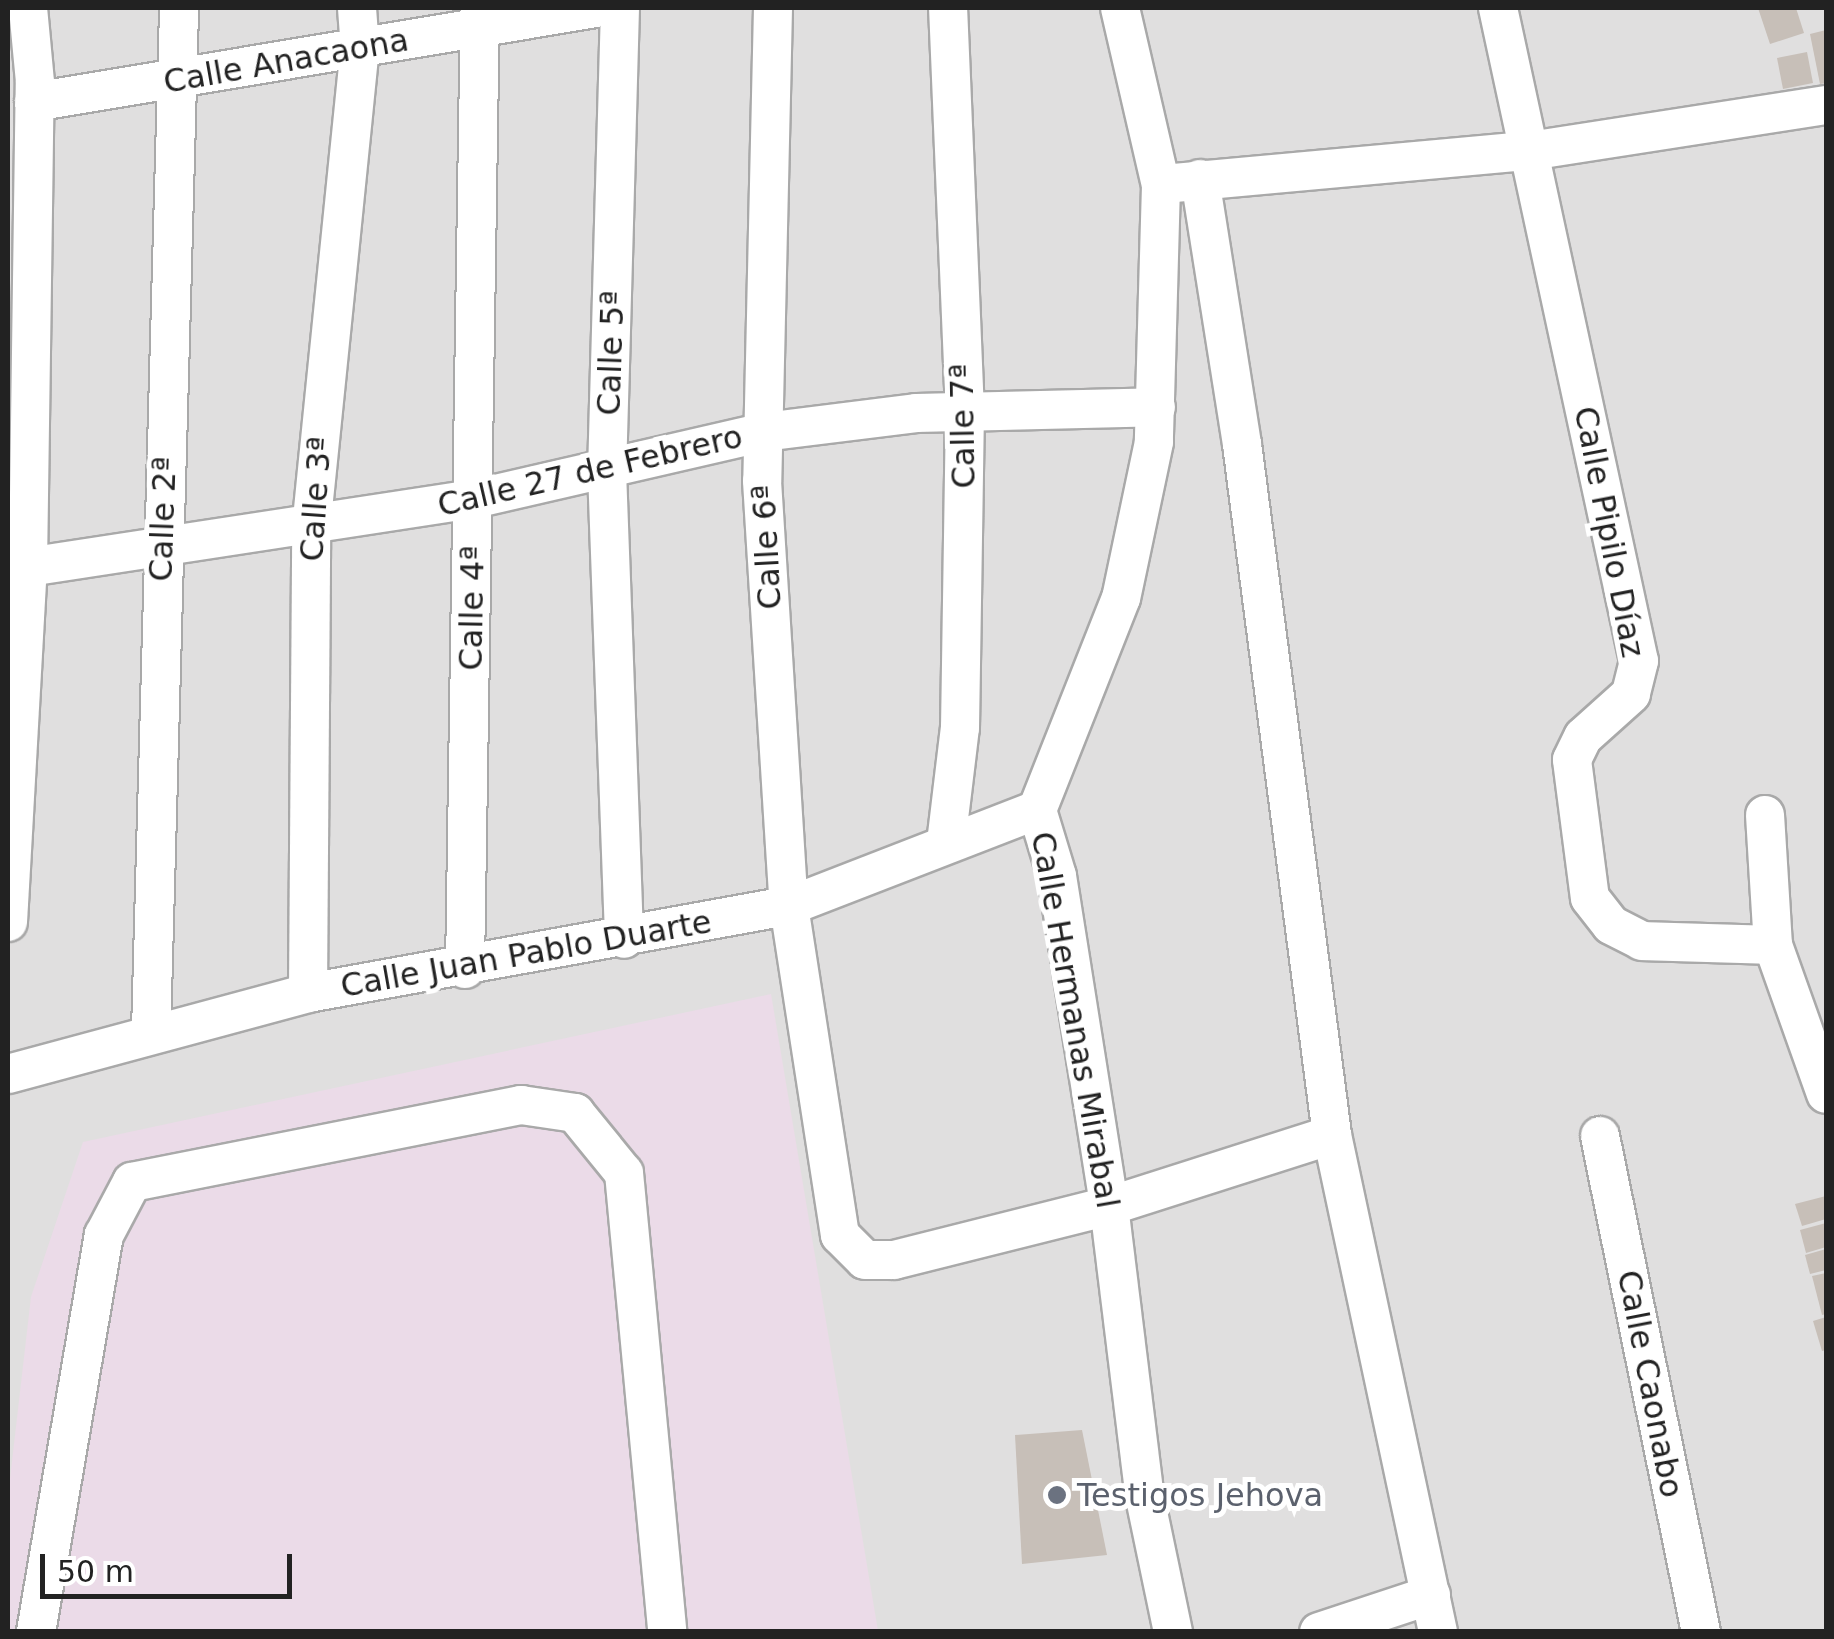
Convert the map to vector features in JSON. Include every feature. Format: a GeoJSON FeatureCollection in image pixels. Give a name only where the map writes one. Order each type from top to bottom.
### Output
{"type":"FeatureCollection","features":[{"type":"Feature","properties":{"kind":"street"},"geometry":{"type":"LineString","coordinates":[[8,922],[28,568],[34,102],[28,8]]}},
{"type":"Feature","properties":{"kind":"street","name":"Calle 2ª"},"geometry":{"type":"LineString","coordinates":[[151,1032],[161,550],[180,79],[179,8]]}},
{"type":"Feature","properties":{"kind":"street","name":"Calle 3ª"},"geometry":{"type":"LineString","coordinates":[[308,994],[311,529],[360,50],[357,8]]}},
{"type":"Feature","properties":{"kind":"street","name":"Calle Anacaona"},"geometry":{"type":"LineString","coordinates":[[34,102],[360,50],[481,18],[596,8]]}},
{"type":"Feature","properties":{"kind":"street","name":"Calle 5ª"},"geometry":{"type":"LineString","coordinates":[[620,8],[607,471],[624,938]]}},
{"type":"Feature","properties":{"kind":"street","name":"Calle 6ª"},"geometry":{"type":"LineString","coordinates":[[773,8],[764,432],[789,906],[840,1235],[865,1260],[894,1260],[1109,1206]]}},
{"type":"Feature","properties":{"kind":"street","name":"Calle 7ª"},"geometry":{"type":"LineString","coordinates":[[946,844],[960,728],[964,412],[948,8]]}},
{"type":"Feature","properties":{"kind":"street","name":"Calle Hermanas Mirabal"},"geometry":{"type":"LineString","coordinates":[[1120,8],[1161,185],[1156,408],[1121,598],[1037,810],[1056,876],[1109,1206],[1145,1498],[1173,1632]]}},
{"type":"Feature","properties":{"kind":"street","name":"Calle Pipilo Díaz"},"geometry":{"type":"LineString","coordinates":[[1498,8],[1639,661],[1630,694],[1583,737],[1572,760],[1590,898],[1611,925],[1642,941],[1773,945]]}},
{"type":"Feature","properties":{"kind":"street","name":"Calle 4ª"},"geometry":{"type":"LineString","coordinates":[[465,969],[481,18]]}},
{"type":"Feature","properties":{"kind":"street"},"geometry":{"type":"LineString","coordinates":[[1161,185],[1200,178],[1529,151],[1826,106]]}},
{"type":"Feature","properties":{"kind":"street"},"geometry":{"type":"LineString","coordinates":[[1200,178],[1242,444],[1332,1134],[1434,1613],[1319,1632]]}},
{"type":"Feature","properties":{"kind":"street","name":"Calle 27 de Febrero"},"geometry":{"type":"LineString","coordinates":[[28,568],[311,529],[474,499],[764,432],[964,412],[1156,408]]}},
{"type":"Feature","properties":{"kind":"street","name":"Calle Juan Pablo Duarte"},"geometry":{"type":"LineString","coordinates":[[8,1074],[151,1032],[308,994],[465,969],[789,906],[1037,810]]}},
{"type":"Feature","properties":{"kind":"street"},"geometry":{"type":"LineString","coordinates":[[1765,816],[1773,945],[1826,1094]]}},
{"type":"Feature","properties":{"kind":"street"},"geometry":{"type":"LineString","coordinates":[[36,1632],[104,1235],[132,1182],[521,1105],[575,1113],[624,1174],[666,1632]]}},
{"type":"Feature","properties":{"kind":"street"},"geometry":{"type":"LineString","coordinates":[[1109,1206],[1332,1134]]}},
{"type":"Feature","properties":{"kind":"street","name":"Calle Caonabo"},"geometry":{"type":"LineString","coordinates":[[1600,1136],[1700,1632]]}},
{"type":"Feature","properties":{"kind":"shaded area"},"geometry":{"type":"Polygon","coordinates":[[[8,8],[1826,8],[1826,1631],[8,1631],[8,8]]]}},
{"type":"Feature","properties":{"kind":"shaded area"},"geometry":{"type":"Polygon","coordinates":[[[771,994],[878,1631],[8,1632],[8,1496],[31,1297],[83,1142],[771,994]]]}},
{"type":"Feature","properties":{"kind":"building"},"geometry":{"type":"Polygon","coordinates":[[[1758,8],[1796,8],[1804,33],[1770,44],[1758,8]]]}},
{"type":"Feature","properties":{"kind":"building"},"geometry":{"type":"Polygon","coordinates":[[[1826,30],[1826,83],[1820,84],[1810,34],[1826,30]]]}},
{"type":"Feature","properties":{"kind":"building"},"geometry":{"type":"Polygon","coordinates":[[[1807,52],[1813,83],[1783,89],[1777,58],[1807,52]]]}},
{"type":"Feature","properties":{"kind":"building"},"geometry":{"type":"Polygon","coordinates":[[[1826,1196],[1826,1219],[1802,1226],[1795,1204],[1826,1196]]]}},
{"type":"Feature","properties":{"kind":"building"},"geometry":{"type":"Polygon","coordinates":[[[1826,1223],[1826,1247],[1806,1253],[1800,1230],[1826,1223]]]}},
{"type":"Feature","properties":{"kind":"building"},"geometry":{"type":"Polygon","coordinates":[[[1826,1249],[1826,1270],[1810,1274],[1805,1255],[1826,1249]]]}},
{"type":"Feature","properties":{"kind":"building"},"geometry":{"type":"Polygon","coordinates":[[[1826,1273],[1826,1314],[1822,1315],[1812,1276],[1826,1273]]]}},
{"type":"Feature","properties":{"kind":"building"},"geometry":{"type":"Polygon","coordinates":[[[1826,1317],[1826,1350],[1822,1351],[1813,1321],[1826,1317]]]}},
{"type":"Feature","properties":{"kind":"building","name":"Testigos Jehova"},"geometry":{"type":"Polygon","coordinates":[[[1082,1430],[1107,1555],[1022,1564],[1015,1435],[1082,1430]]]}},
{"type":"Feature","properties":{"kind":"place","name":"Testigos Jehova"},"geometry":{"type":"Point","coordinates":[1057,1495]}}]}
